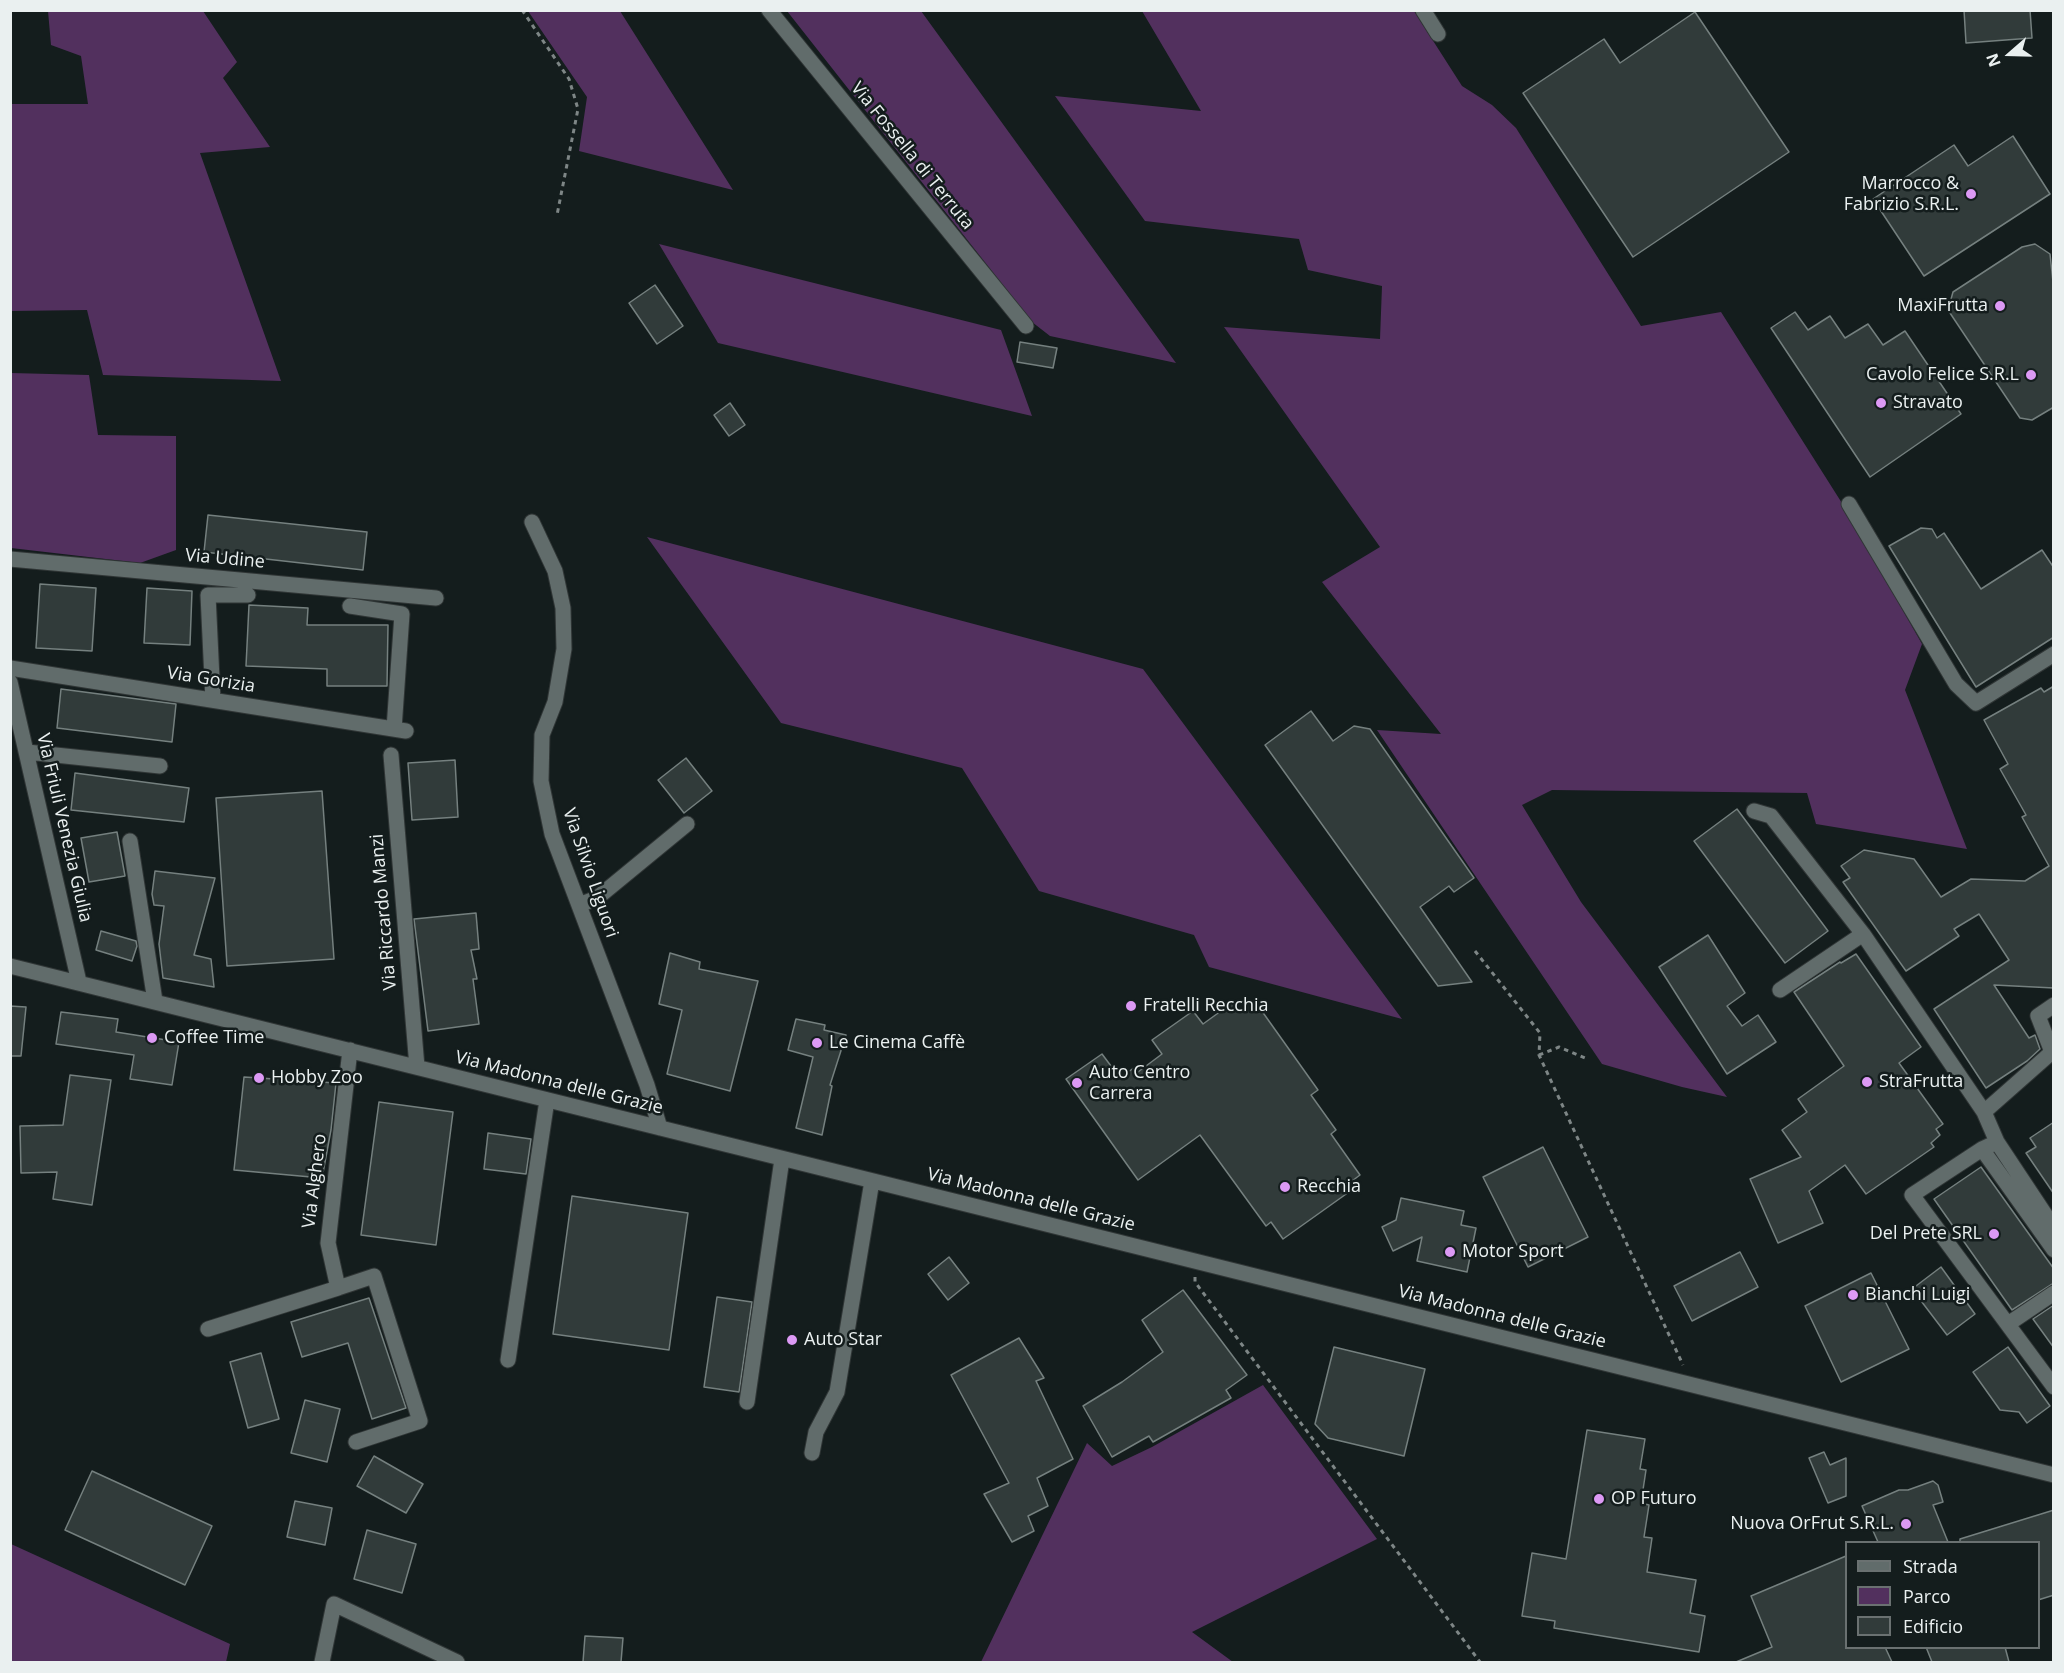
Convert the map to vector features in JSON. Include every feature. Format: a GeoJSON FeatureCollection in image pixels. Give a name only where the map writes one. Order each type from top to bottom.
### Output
{"type":"FeatureCollection","features":[{"type":"Feature","properties":{"kind":"street","name":"Via Fossella di Terruta"},"geometry":{"type":"LineString","coordinates":[[769,10],[1026,326]]}},
{"type":"Feature","properties":{"kind":"street"},"geometry":{"type":"LineString","coordinates":[[1423,10],[1438,34]]}},
{"type":"Feature","properties":{"kind":"street"},"geometry":{"type":"LineString","coordinates":[[1849,504],[1956,684],[1976,703],[2054,654]]}},
{"type":"Feature","properties":{"kind":"street","name":"Via Silvio Liguori"},"geometry":{"type":"LineString","coordinates":[[532,522],[555,571],[562,608],[564,649],[555,702],[542,735],[541,781],[552,834],[647,1085],[660,1128]]}},
{"type":"Feature","properties":{"kind":"street","name":"Via Udine"},"geometry":{"type":"LineString","coordinates":[[10,559],[436,598]]}},
{"type":"Feature","properties":{"kind":"street"},"geometry":{"type":"LineString","coordinates":[[213,700],[208,595],[248,595]]}},
{"type":"Feature","properties":{"kind":"street","name":"Via Gorizia"},"geometry":{"type":"LineString","coordinates":[[10,668],[400,730],[402,614],[350,606]]}},
{"type":"Feature","properties":{"kind":"street","name":"Via Friuli Venezia Giulia"},"geometry":{"type":"LineString","coordinates":[[10,682],[79,982]]}},
{"type":"Feature","properties":{"kind":"street"},"geometry":{"type":"LineString","coordinates":[[27,752],[160,765]]}},
{"type":"Feature","properties":{"kind":"street","name":"Via Riccardo Manzi"},"geometry":{"type":"LineString","coordinates":[[391,754],[417,1067]]}},
{"type":"Feature","properties":{"kind":"street"},"geometry":{"type":"LineString","coordinates":[[1754,812],[1772,816],[1863,934],[1984,1112],[1997,1142],[2054,1228]]}},
{"type":"Feature","properties":{"kind":"street"},"geometry":{"type":"LineString","coordinates":[[579,905],[597,898],[687,824]]}},
{"type":"Feature","properties":{"kind":"street"},"geometry":{"type":"LineString","coordinates":[[130,841],[155,1001]]}},
{"type":"Feature","properties":{"kind":"street"},"geometry":{"type":"LineString","coordinates":[[1780,990],[1863,934]]}},
{"type":"Feature","properties":{"kind":"street","name":"Via Madonna delle Grazie"},"geometry":{"type":"LineString","coordinates":[[10,966],[1196,1260],[2049,1477]]}},
{"type":"Feature","properties":{"kind":"street"},"geometry":{"type":"LineString","coordinates":[[1984,1112],[2052,1052],[2038,1016],[2054,1005]]}},
{"type":"Feature","properties":{"kind":"street","name":"Via Alghero"},"geometry":{"type":"LineString","coordinates":[[338,1288],[328,1243],[351,1050]]}},
{"type":"Feature","properties":{"kind":"street"},"geometry":{"type":"LineString","coordinates":[[508,1360],[547,1100]]}},
{"type":"Feature","properties":{"kind":"street"},"geometry":{"type":"LineString","coordinates":[[1997,1142],[1982,1149],[1912,1195],[2054,1387]]}},
{"type":"Feature","properties":{"kind":"street"},"geometry":{"type":"LineString","coordinates":[[1982,1149],[2054,1250]]}},
{"type":"Feature","properties":{"kind":"street"},"geometry":{"type":"LineString","coordinates":[[747,1402],[782,1159]]}},
{"type":"Feature","properties":{"kind":"street"},"geometry":{"type":"LineString","coordinates":[[812,1453],[816,1432],[837,1392],[872,1181]]}},
{"type":"Feature","properties":{"kind":"street"},"geometry":{"type":"LineString","coordinates":[[208,1329],[374,1276],[420,1420],[356,1442]]}},
{"type":"Feature","properties":{"kind":"street"},"geometry":{"type":"LineString","coordinates":[[2008,1324],[2054,1293]]}},
{"type":"Feature","properties":{"kind":"street"},"geometry":{"type":"LineString","coordinates":[[322,1662],[334,1604],[457,1662]]}},
{"type":"Feature","properties":{"kind":"path"},"geometry":{"type":"LineString","coordinates":[[522,10],[569,79],[578,110],[557,215]]}},
{"type":"Feature","properties":{"kind":"path"},"geometry":{"type":"LineString","coordinates":[[1475,951],[1540,1033],[1539,1055],[1683,1364],[1689,1384]]}},
{"type":"Feature","properties":{"kind":"path"},"geometry":{"type":"LineString","coordinates":[[1539,1055],[1559,1047],[1585,1058]]}},
{"type":"Feature","properties":{"kind":"path"},"geometry":{"type":"LineString","coordinates":[[1196,1260],[1195,1282],[1480,1662]]}},
{"type":"Feature","properties":{"kind":"green space"},"geometry":{"type":"Polygon","coordinates":[[[48,11],[203,11],[237,62],[223,78],[270,147],[200,153],[281,381],[103,375],[87,310],[11,311],[11,104],[88,104],[81,56],[51,45],[48,11]]]}},
{"type":"Feature","properties":{"kind":"green space"},"geometry":{"type":"Polygon","coordinates":[[[528,11],[620,11],[733,190],[579,151],[587,97],[528,11]]]}},
{"type":"Feature","properties":{"kind":"green space"},"geometry":{"type":"Polygon","coordinates":[[[787,11],[921,11],[1176,363],[1050,336],[1032,322],[787,11]]]}},
{"type":"Feature","properties":{"kind":"green space"},"geometry":{"type":"Polygon","coordinates":[[[1142,11],[1414,11],[1462,86],[1492,105],[1516,128],[1641,326],[1721,312],[1840,500],[1922,644],[1905,690],[1967,849],[1816,824],[1807,793],[1552,790],[1522,805],[1581,902],[1727,1097],[1682,1087],[1602,1064],[1377,730],[1441,734],[1322,582],[1380,547],[1224,327],[1380,339],[1382,286],[1308,270],[1299,239],[1145,221],[1055,96],[1201,111],[1142,11]]]}},
{"type":"Feature","properties":{"kind":"green space"},"geometry":{"type":"Polygon","coordinates":[[[659,244],[1001,330],[1032,416],[718,343],[659,244]]]}},
{"type":"Feature","properties":{"kind":"green space"},"geometry":{"type":"Polygon","coordinates":[[[11,373],[89,375],[98,435],[176,436],[176,550],[140,563],[11,548],[11,373]]]}},
{"type":"Feature","properties":{"kind":"green space"},"geometry":{"type":"Polygon","coordinates":[[[647,537],[1143,669],[1402,1019],[1209,967],[1194,935],[1039,891],[962,768],[781,723],[647,537]]]}},
{"type":"Feature","properties":{"kind":"green space"},"geometry":{"type":"Polygon","coordinates":[[[1263,1385],[1377,1539],[1192,1632],[1233,1662],[981,1662],[1087,1443],[1112,1466],[1152,1447],[1263,1385]]]}},
{"type":"Feature","properties":{"kind":"green space"},"geometry":{"type":"Polygon","coordinates":[[[11,1544],[230,1644],[226,1662],[11,1662],[11,1544]]]}},
{"type":"Feature","properties":{"kind":"building"},"geometry":{"type":"Polygon","coordinates":[[[1964,10],[2030,10],[2032,38],[1966,43],[1964,10]]]}},
{"type":"Feature","properties":{"kind":"building"},"geometry":{"type":"Polygon","coordinates":[[[1695,12],[1789,152],[1633,257],[1523,93],[1604,39],[1620,63],[1695,12]]]}},
{"type":"Feature","properties":{"kind":"building"},"geometry":{"type":"Polygon","coordinates":[[[2013,136],[2050,194],[1924,276],[1873,199],[1954,145],[1968,166],[2013,136]]]}},
{"type":"Feature","properties":{"kind":"building"},"geometry":{"type":"Polygon","coordinates":[[[2035,244],[2050,254],[2054,291],[2054,407],[2032,420],[2020,418],[1948,310],[1953,292],[2022,247],[2035,244]]]}},
{"type":"Feature","properties":{"kind":"building"},"geometry":{"type":"Polygon","coordinates":[[[655,285],[683,326],[657,344],[629,303],[655,285]]]}},
{"type":"Feature","properties":{"kind":"building"},"geometry":{"type":"Polygon","coordinates":[[[1795,312],[1808,330],[1830,316],[1845,338],[1868,324],[1883,345],[1905,331],[1961,414],[1870,477],[1771,328],[1795,312]]]}},
{"type":"Feature","properties":{"kind":"building"},"geometry":{"type":"Polygon","coordinates":[[[1020,342],[1057,348],[1053,368],[1017,362],[1020,342]]]}},
{"type":"Feature","properties":{"kind":"building"},"geometry":{"type":"Polygon","coordinates":[[[730,403],[745,425],[729,436],[714,415],[730,403]]]}},
{"type":"Feature","properties":{"kind":"building"},"geometry":{"type":"Polygon","coordinates":[[[208,515],[367,532],[363,570],[204,552],[208,515]]]}},
{"type":"Feature","properties":{"kind":"building"},"geometry":{"type":"Polygon","coordinates":[[[1921,528],[1932,529],[1937,538],[1944,533],[1981,589],[2042,550],[2054,568],[2054,637],[1976,687],[1889,546],[1921,528]]]}},
{"type":"Feature","properties":{"kind":"building"},"geometry":{"type":"Polygon","coordinates":[[[40,584],[96,588],[92,651],[36,648],[40,584]]]}},
{"type":"Feature","properties":{"kind":"building"},"geometry":{"type":"Polygon","coordinates":[[[147,588],[192,591],[190,645],[144,643],[147,588]]]}},
{"type":"Feature","properties":{"kind":"building"},"geometry":{"type":"Polygon","coordinates":[[[249,605],[308,608],[307,625],[388,625],[387,686],[327,686],[327,669],[246,666],[249,605]]]}},
{"type":"Feature","properties":{"kind":"building"},"geometry":{"type":"Polygon","coordinates":[[[2054,686],[2054,988],[1994,985],[2029,1038],[2035,1035],[2040,1049],[2027,1061],[1986,1088],[1934,1009],[2009,960],[1979,914],[1954,929],[1959,936],[1906,971],[1843,882],[1850,878],[1841,866],[1864,850],[1914,859],[1941,897],[1971,879],[2025,881],[2049,866],[2022,817],[2026,815],[2000,769],[2008,764],[1984,720],[2041,688],[2044,692],[2054,686]]]}},
{"type":"Feature","properties":{"kind":"building"},"geometry":{"type":"Polygon","coordinates":[[[61,689],[176,704],[172,742],[57,728],[61,689]]]}},
{"type":"Feature","properties":{"kind":"building"},"geometry":{"type":"Polygon","coordinates":[[[1311,711],[1333,741],[1354,726],[1370,729],[1474,878],[1454,892],[1449,886],[1420,907],[1472,982],[1438,986],[1265,745],[1311,711]]]}},
{"type":"Feature","properties":{"kind":"building"},"geometry":{"type":"Polygon","coordinates":[[[686,758],[712,791],[684,813],[658,780],[686,758]]]}},
{"type":"Feature","properties":{"kind":"building"},"geometry":{"type":"Polygon","coordinates":[[[455,760],[458,817],[412,820],[408,763],[455,760]]]}},
{"type":"Feature","properties":{"kind":"building"},"geometry":{"type":"Polygon","coordinates":[[[75,773],[189,788],[184,822],[71,810],[75,773]]]}},
{"type":"Feature","properties":{"kind":"building"},"geometry":{"type":"Polygon","coordinates":[[[322,791],[334,959],[227,966],[216,798],[322,791]]]}},
{"type":"Feature","properties":{"kind":"building"},"geometry":{"type":"Polygon","coordinates":[[[1737,809],[1828,931],[1785,963],[1694,841],[1737,809]]]}},
{"type":"Feature","properties":{"kind":"building"},"geometry":{"type":"Polygon","coordinates":[[[117,832],[125,876],[89,882],[81,838],[117,832]]]}},
{"type":"Feature","properties":{"kind":"building"},"geometry":{"type":"Polygon","coordinates":[[[155,871],[215,878],[194,955],[211,959],[214,987],[163,978],[159,944],[164,906],[154,905],[152,894],[155,871]]]}},
{"type":"Feature","properties":{"kind":"building"},"geometry":{"type":"Polygon","coordinates":[[[476,913],[479,949],[471,950],[477,979],[473,979],[479,1024],[428,1031],[414,919],[476,913]]]}},
{"type":"Feature","properties":{"kind":"building"},"geometry":{"type":"Polygon","coordinates":[[[101,931],[136,941],[137,946],[132,961],[96,950],[101,931]]]}},
{"type":"Feature","properties":{"kind":"building"},"geometry":{"type":"Polygon","coordinates":[[[1708,935],[1745,993],[1727,1006],[1742,1026],[1758,1015],[1776,1042],[1727,1074],[1659,967],[1708,935]]]}},
{"type":"Feature","properties":{"kind":"building"},"geometry":{"type":"Polygon","coordinates":[[[670,953],[700,962],[699,969],[758,981],[730,1091],[667,1074],[682,1010],[659,1004],[670,953]]]}},
{"type":"Feature","properties":{"kind":"building","name":"StraFrutta"},"geometry":{"type":"Polygon","coordinates":[[[1856,954],[1921,1047],[1899,1063],[1943,1124],[1936,1129],[1940,1135],[1931,1143],[1934,1147],[1866,1194],[1845,1165],[1809,1191],[1823,1223],[1778,1243],[1750,1179],[1801,1157],[1782,1130],[1807,1112],[1798,1099],[1844,1066],[1794,992],[1856,954]]]}},
{"type":"Feature","properties":{"kind":"building"},"geometry":{"type":"Polygon","coordinates":[[[1254,1000],[1318,1090],[1311,1095],[1336,1130],[1331,1134],[1360,1175],[1352,1181],[1356,1187],[1283,1239],[1271,1222],[1266,1226],[1200,1135],[1138,1180],[1066,1079],[1102,1054],[1120,1078],[1135,1067],[1138,1072],[1162,1054],[1152,1040],[1193,1011],[1203,1024],[1232,1003],[1238,1011],[1254,1000]]]}},
{"type":"Feature","properties":{"kind":"building"},"geometry":{"type":"Polygon","coordinates":[[[10,1006],[26,1007],[21,1056],[10,1056],[10,1006]]]}},
{"type":"Feature","properties":{"kind":"building"},"geometry":{"type":"Polygon","coordinates":[[[61,1012],[118,1019],[116,1032],[179,1042],[172,1085],[130,1079],[134,1055],[56,1044],[61,1012]]]}},
{"type":"Feature","properties":{"kind":"building"},"geometry":{"type":"Polygon","coordinates":[[[796,1019],[825,1025],[824,1030],[846,1035],[830,1085],[832,1086],[822,1135],[796,1128],[813,1057],[788,1050],[796,1019]]]}},
{"type":"Feature","properties":{"kind":"building"},"geometry":{"type":"Polygon","coordinates":[[[70,1075],[111,1080],[92,1205],[53,1199],[57,1172],[21,1173],[20,1126],[63,1125],[70,1075]]]}},
{"type":"Feature","properties":{"kind":"building"},"geometry":{"type":"Polygon","coordinates":[[[244,1077],[336,1083],[331,1130],[322,1178],[234,1170],[244,1077]]]}},
{"type":"Feature","properties":{"kind":"building"},"geometry":{"type":"Polygon","coordinates":[[[379,1102],[453,1112],[436,1245],[361,1235],[379,1102]]]}},
{"type":"Feature","properties":{"kind":"building"},"geometry":{"type":"Polygon","coordinates":[[[2054,1122],[2054,1194],[2026,1153],[2036,1147],[2030,1138],[2054,1122]]]}},
{"type":"Feature","properties":{"kind":"building"},"geometry":{"type":"Polygon","coordinates":[[[488,1133],[531,1139],[526,1174],[484,1169],[488,1133]]]}},
{"type":"Feature","properties":{"kind":"building"},"geometry":{"type":"Polygon","coordinates":[[[1543,1147],[1588,1237],[1528,1267],[1483,1177],[1543,1147]]]}},
{"type":"Feature","properties":{"kind":"building","name":"Del Prete SRL"},"geometry":{"type":"Polygon","coordinates":[[[1981,1167],[2054,1269],[2054,1283],[2012,1310],[1934,1199],[1981,1167]]]}},
{"type":"Feature","properties":{"kind":"building"},"geometry":{"type":"Polygon","coordinates":[[[572,1196],[688,1213],[669,1350],[553,1334],[572,1196]]]}},
{"type":"Feature","properties":{"kind":"building"},"geometry":{"type":"Polygon","coordinates":[[[1401,1198],[1464,1211],[1461,1225],[1476,1228],[1467,1272],[1417,1261],[1422,1237],[1393,1251],[1382,1227],[1396,1220],[1401,1198]]]}},
{"type":"Feature","properties":{"kind":"building"},"geometry":{"type":"Polygon","coordinates":[[[1740,1252],[1758,1287],[1692,1321],[1674,1286],[1740,1252]]]}},
{"type":"Feature","properties":{"kind":"building"},"geometry":{"type":"Polygon","coordinates":[[[949,1257],[969,1283],[948,1300],[928,1274],[949,1257]]]}},
{"type":"Feature","properties":{"kind":"building"},"geometry":{"type":"Polygon","coordinates":[[[1941,1267],[1975,1314],[1947,1335],[1912,1289],[1941,1267]]]}},
{"type":"Feature","properties":{"kind":"building"},"geometry":{"type":"Polygon","coordinates":[[[1871,1273],[1909,1349],[1841,1382],[1805,1306],[1871,1273]]]}},
{"type":"Feature","properties":{"kind":"building"},"geometry":{"type":"Polygon","coordinates":[[[1183,1290],[1247,1375],[1226,1390],[1231,1398],[1153,1442],[1149,1436],[1112,1457],[1083,1406],[1122,1382],[1163,1352],[1142,1320],[1183,1290]]]}},
{"type":"Feature","properties":{"kind":"building"},"geometry":{"type":"Polygon","coordinates":[[[717,1297],[752,1302],[739,1392],[704,1387],[717,1297]]]}},
{"type":"Feature","properties":{"kind":"building"},"geometry":{"type":"Polygon","coordinates":[[[369,1298],[406,1408],[372,1419],[348,1343],[302,1357],[291,1322],[369,1298]]]}},
{"type":"Feature","properties":{"kind":"building"},"geometry":{"type":"Polygon","coordinates":[[[2054,1305],[2054,1348],[2033,1319],[2054,1305]]]}},
{"type":"Feature","properties":{"kind":"building"},"geometry":{"type":"Polygon","coordinates":[[[1019,1338],[1044,1378],[1036,1381],[1073,1459],[1037,1478],[1048,1506],[1028,1516],[1034,1531],[1012,1542],[984,1494],[1009,1483],[951,1375],[1019,1338]]]}},
{"type":"Feature","properties":{"kind":"building"},"geometry":{"type":"Polygon","coordinates":[[[1334,1347],[1425,1369],[1404,1456],[1328,1438],[1315,1424],[1334,1347]]]}},
{"type":"Feature","properties":{"kind":"building"},"geometry":{"type":"Polygon","coordinates":[[[2008,1347],[2050,1406],[2027,1423],[2019,1412],[2000,1410],[1973,1372],[2008,1347]]]}},
{"type":"Feature","properties":{"kind":"building"},"geometry":{"type":"Polygon","coordinates":[[[261,1353],[279,1419],[248,1428],[230,1362],[261,1353]]]}},
{"type":"Feature","properties":{"kind":"building"},"geometry":{"type":"Polygon","coordinates":[[[305,1400],[340,1409],[327,1462],[291,1453],[305,1400]]]}},
{"type":"Feature","properties":{"kind":"building"},"geometry":{"type":"Polygon","coordinates":[[[1587,1430],[1645,1439],[1640,1469],[1646,1470],[1641,1503],[1649,1505],[1644,1537],[1652,1538],[1647,1572],[1696,1580],[1690,1613],[1705,1616],[1699,1652],[1554,1628],[1555,1621],[1522,1616],[1532,1553],[1566,1559],[1587,1430]]]}},
{"type":"Feature","properties":{"kind":"building"},"geometry":{"type":"Polygon","coordinates":[[[1824,1452],[1830,1465],[1846,1458],[1846,1496],[1828,1503],[1809,1458],[1824,1452]]]}},
{"type":"Feature","properties":{"kind":"building"},"geometry":{"type":"Polygon","coordinates":[[[374,1456],[423,1484],[406,1513],[357,1486],[374,1456]]]}},
{"type":"Feature","properties":{"kind":"building"},"geometry":{"type":"Polygon","coordinates":[[[92,1471],[212,1526],[185,1585],[65,1530],[92,1471]]]}},
{"type":"Feature","properties":{"kind":"building","name":"Nuova OrFrut S.R.L."},"geometry":{"type":"Polygon","coordinates":[[[1933,1481],[1938,1485],[1943,1502],[1933,1505],[1948,1541],[1878,1541],[1862,1506],[1899,1490],[1908,1490],[1933,1481]]]}},
{"type":"Feature","properties":{"kind":"building"},"geometry":{"type":"Polygon","coordinates":[[[295,1501],[332,1508],[325,1545],[287,1537],[295,1501]]]}},
{"type":"Feature","properties":{"kind":"building"},"geometry":{"type":"Polygon","coordinates":[[[2054,1510],[2054,1595],[2040,1599],[2040,1541],[1960,1541],[1960,1539],[2054,1510]]]}},
{"type":"Feature","properties":{"kind":"building"},"geometry":{"type":"Polygon","coordinates":[[[367,1530],[416,1544],[402,1593],[354,1579],[367,1530]]]}},
{"type":"Feature","properties":{"kind":"building"},"geometry":{"type":"Polygon","coordinates":[[[1845,1556],[1845,1649],[1886,1649],[1892,1662],[1736,1662],[1772,1647],[1751,1596],[1845,1556]]]}},
{"type":"Feature","properties":{"kind":"building"},"geometry":{"type":"Polygon","coordinates":[[[585,1636],[623,1638],[621,1662],[583,1662],[585,1636]]]}},
{"type":"Feature","properties":{"kind":"building"},"geometry":{"type":"Polygon","coordinates":[[[1927,1649],[2006,1649],[2009,1662],[1932,1662],[1927,1649]]]}},
{"type":"Feature","properties":{"kind":"place","name":"Marrocco & Fabrizio S.R.L."},"geometry":{"type":"Point","coordinates":[1971,194]}},
{"type":"Feature","properties":{"kind":"place","name":"MaxiFrutta"},"geometry":{"type":"Point","coordinates":[2000,306]}},
{"type":"Feature","properties":{"kind":"place","name":"Cavolo Felice S.R.L"},"geometry":{"type":"Point","coordinates":[2031,375]}},
{"type":"Feature","properties":{"kind":"place","name":"Stravato"},"geometry":{"type":"Point","coordinates":[1881,403]}},
{"type":"Feature","properties":{"kind":"place","name":"Fratelli Recchia"},"geometry":{"type":"Point","coordinates":[1131,1006]}},
{"type":"Feature","properties":{"kind":"place","name":"Coffee Time"},"geometry":{"type":"Point","coordinates":[152,1038]}},
{"type":"Feature","properties":{"kind":"place","name":"Le Cinema Caffè"},"geometry":{"type":"Point","coordinates":[817,1043]}},
{"type":"Feature","properties":{"kind":"place","name":"Hobby Zoo"},"geometry":{"type":"Point","coordinates":[259,1078]}},
{"type":"Feature","properties":{"kind":"place","name":"StraFrutta"},"geometry":{"type":"Point","coordinates":[1867,1082]}},
{"type":"Feature","properties":{"kind":"place","name":"Auto Centro Carrera"},"geometry":{"type":"Point","coordinates":[1077,1083]}},
{"type":"Feature","properties":{"kind":"place","name":"Recchia"},"geometry":{"type":"Point","coordinates":[1285,1187]}},
{"type":"Feature","properties":{"kind":"place","name":"Del Prete SRL"},"geometry":{"type":"Point","coordinates":[1994,1234]}},
{"type":"Feature","properties":{"kind":"place","name":"Motor Sport"},"geometry":{"type":"Point","coordinates":[1450,1252]}},
{"type":"Feature","properties":{"kind":"place","name":"Bianchi Luigi"},"geometry":{"type":"Point","coordinates":[1853,1295]}},
{"type":"Feature","properties":{"kind":"place","name":"Auto Star"},"geometry":{"type":"Point","coordinates":[792,1340]}},
{"type":"Feature","properties":{"kind":"place","name":"OP Futuro"},"geometry":{"type":"Point","coordinates":[1599,1499]}},
{"type":"Feature","properties":{"kind":"place","name":"Nuova OrFrut S.R.L."},"geometry":{"type":"Point","coordinates":[1906,1524]}}]}
